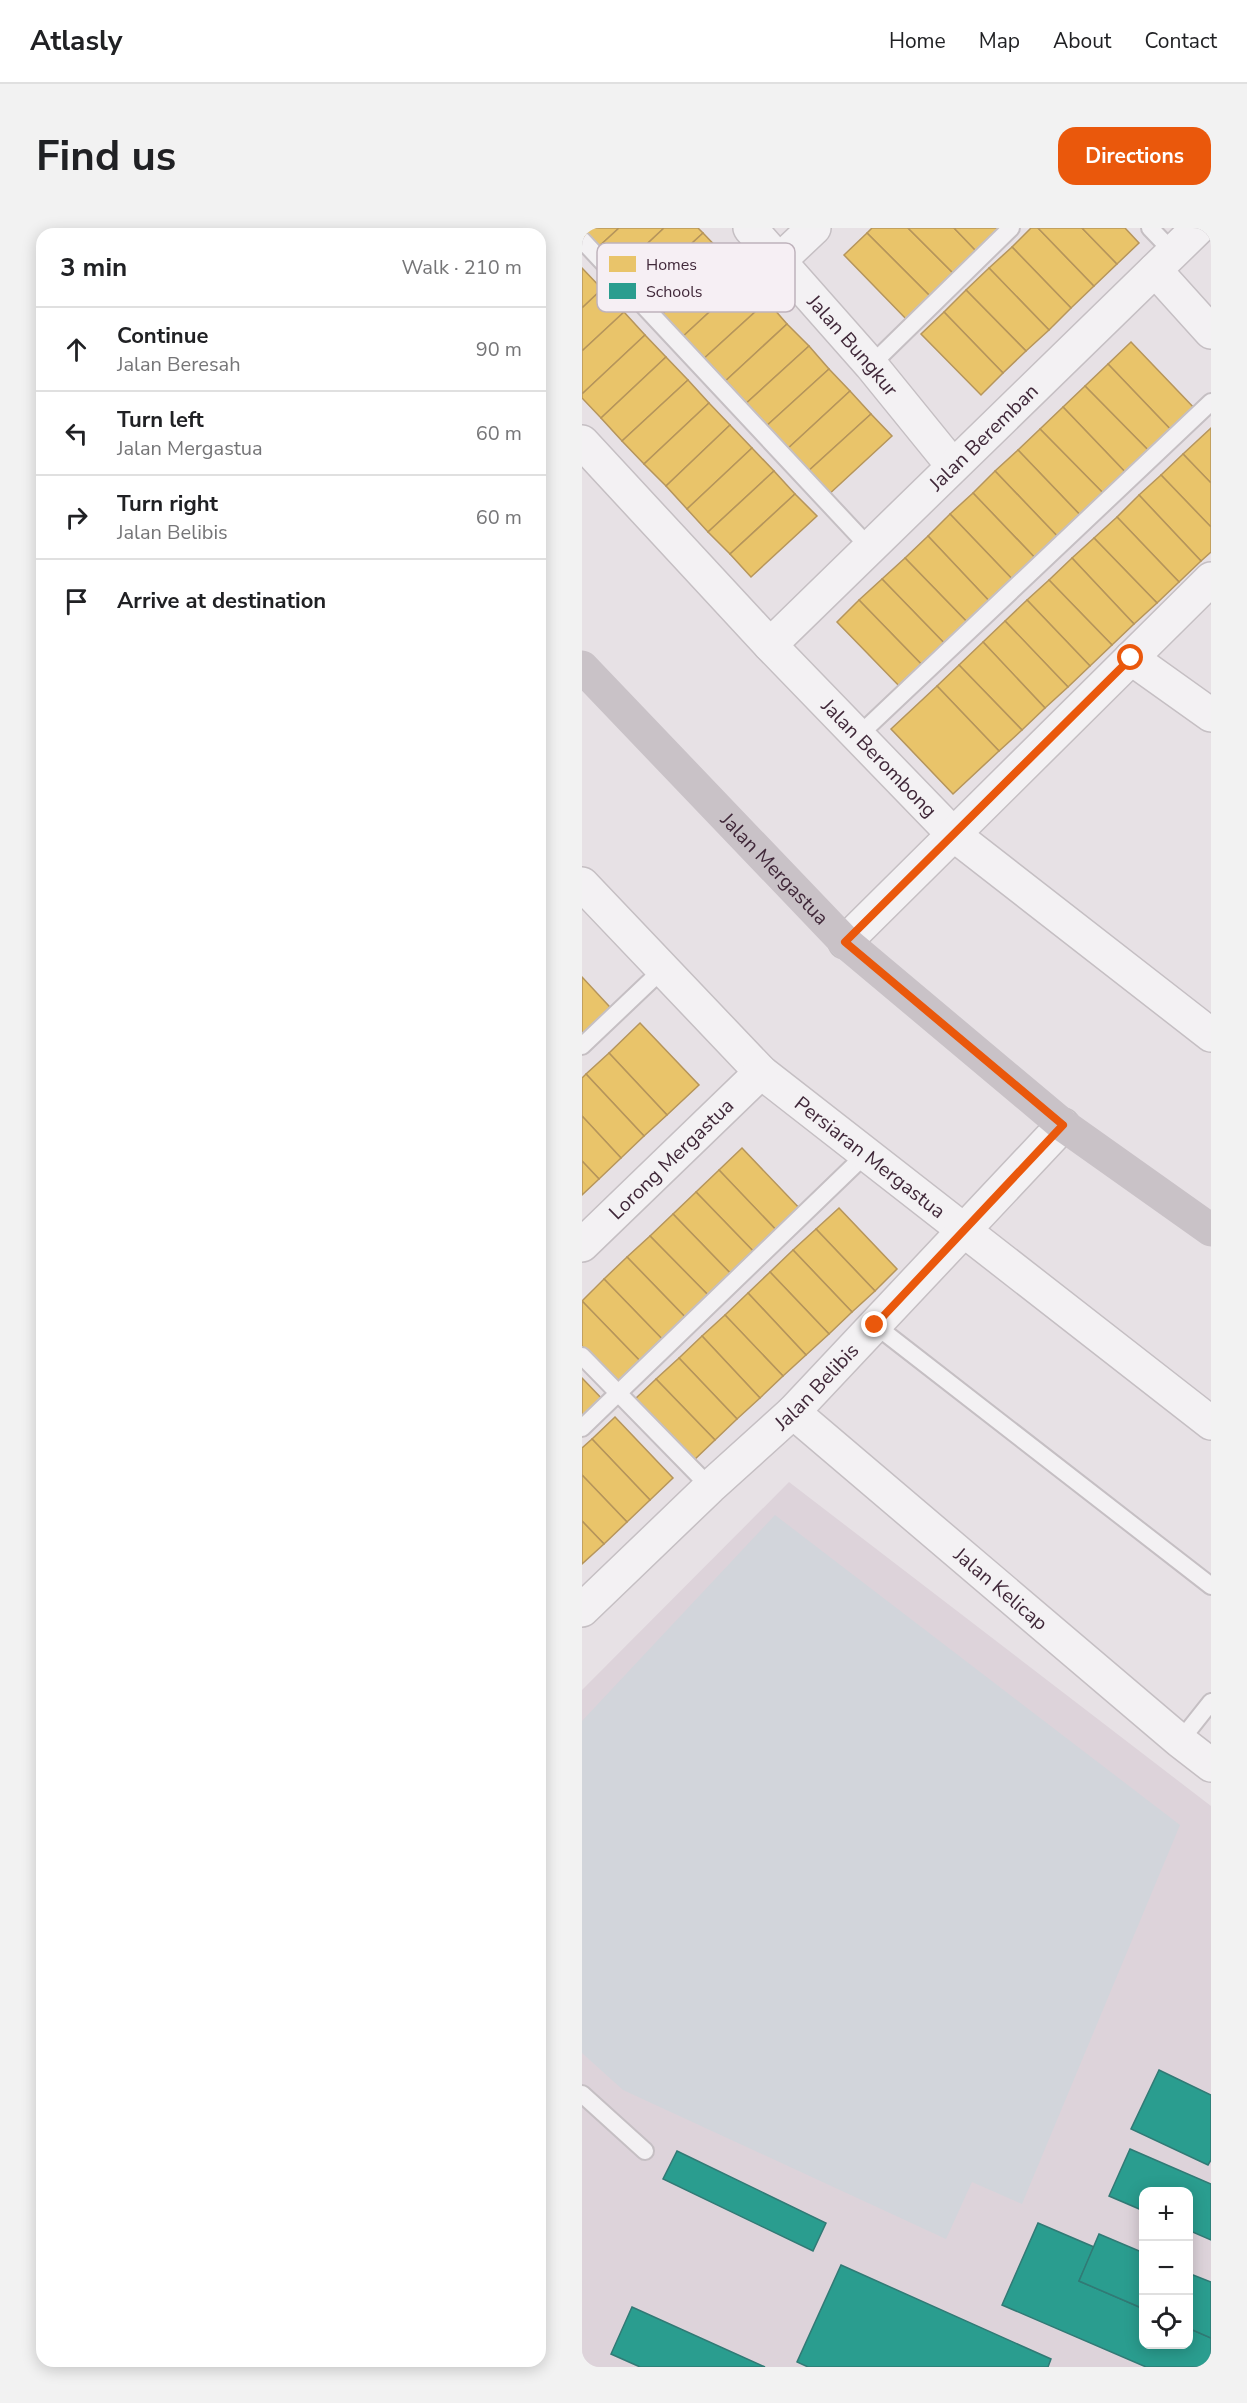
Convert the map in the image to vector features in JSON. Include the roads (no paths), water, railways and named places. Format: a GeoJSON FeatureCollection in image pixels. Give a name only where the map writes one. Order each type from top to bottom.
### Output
{"type":"FeatureCollection","features":[{"type":"Feature","properties":{"kind":"main road","name":"Jalan Mergastua"},"geometry":{"type":"LineString","coordinates":[[582,667],[845,942],[1063,1125],[1211,1230]]}},
{"type":"Feature","properties":{"kind":"street","name":"Jalan Bungkur"},"geometry":{"type":"LineString","coordinates":[[750,228],[763,243]]}},
{"type":"Feature","properties":{"kind":"street"},"geometry":{"type":"LineString","coordinates":[[795,246],[814,228]]}},
{"type":"Feature","properties":{"kind":"street","name":"Jalan Beremban"},"geometry":{"type":"LineString","coordinates":[[770,645],[1198,228]]}},
{"type":"Feature","properties":{"kind":"street"},"geometry":{"type":"LineString","coordinates":[[1164,261],[1211,332]]}},
{"type":"Feature","properties":{"kind":"street","name":"Jalan Bungkur"},"geometry":{"type":"LineString","coordinates":[[795,279],[871,365],[954,466]]}},
{"type":"Feature","properties":{"kind":"street","name":"Jalan Berombong"},"geometry":{"type":"LineString","coordinates":[[582,442],[770,645],[953,834],[1211,1035]]}},
{"type":"Feature","properties":{"kind":"street"},"geometry":{"type":"LineString","coordinates":[[845,942],[1211,579]]}},
{"type":"Feature","properties":{"kind":"street"},"geometry":{"type":"LineString","coordinates":[[1131,658],[1211,714]]}},
{"type":"Feature","properties":{"kind":"street","name":"Persiaran Mergastua"},"geometry":{"type":"LineString","coordinates":[[582,884],[761,1072],[1211,1423]]}},
{"type":"Feature","properties":{"kind":"street","name":"Lorong Mergastua"},"geometry":{"type":"LineString","coordinates":[[582,1245],[761,1072]]}},
{"type":"Feature","properties":{"kind":"street","name":"Jalan Belibis"},"geometry":{"type":"LineString","coordinates":[[582,1610],[710,1487],[793,1412],[1063,1125]]}},
{"type":"Feature","properties":{"kind":"street","name":"Jalan Kelicap"},"geometry":{"type":"LineString","coordinates":[[793,1412],[1211,1765]]}},
{"type":"Feature","properties":{"kind":"lane"},"geometry":{"type":"LineString","coordinates":[[871,365],[1011,228]]}},
{"type":"Feature","properties":{"kind":"lane"},"geometry":{"type":"LineString","coordinates":[[1150,228],[1164,261]]}},
{"type":"Feature","properties":{"kind":"lane"},"geometry":{"type":"LineString","coordinates":[[582,240],[597,256]]}},
{"type":"Feature","properties":{"kind":"lane"},"geometry":{"type":"LineString","coordinates":[[649,312],[870,548]]}},
{"type":"Feature","properties":{"kind":"lane"},"geometry":{"type":"LineString","coordinates":[[858,736],[1211,402]]}},
{"type":"Feature","properties":{"kind":"lane"},"geometry":{"type":"LineString","coordinates":[[582,1046],[663,969]]}},
{"type":"Feature","properties":{"kind":"lane"},"geometry":{"type":"LineString","coordinates":[[582,1428],[866,1154]]}},
{"type":"Feature","properties":{"kind":"lane"},"geometry":{"type":"LineString","coordinates":[[875,1325],[1211,1586]]}},
{"type":"Feature","properties":{"kind":"lane"},"geometry":{"type":"LineString","coordinates":[[582,1356],[710,1487]]}},
{"type":"Feature","properties":{"kind":"lane"},"geometry":{"type":"LineString","coordinates":[[1180,1741],[1211,1702]]}},
{"type":"Feature","properties":{"kind":"lane"},"geometry":{"type":"LineString","coordinates":[[582,2094],[645,2151]]}}]}
